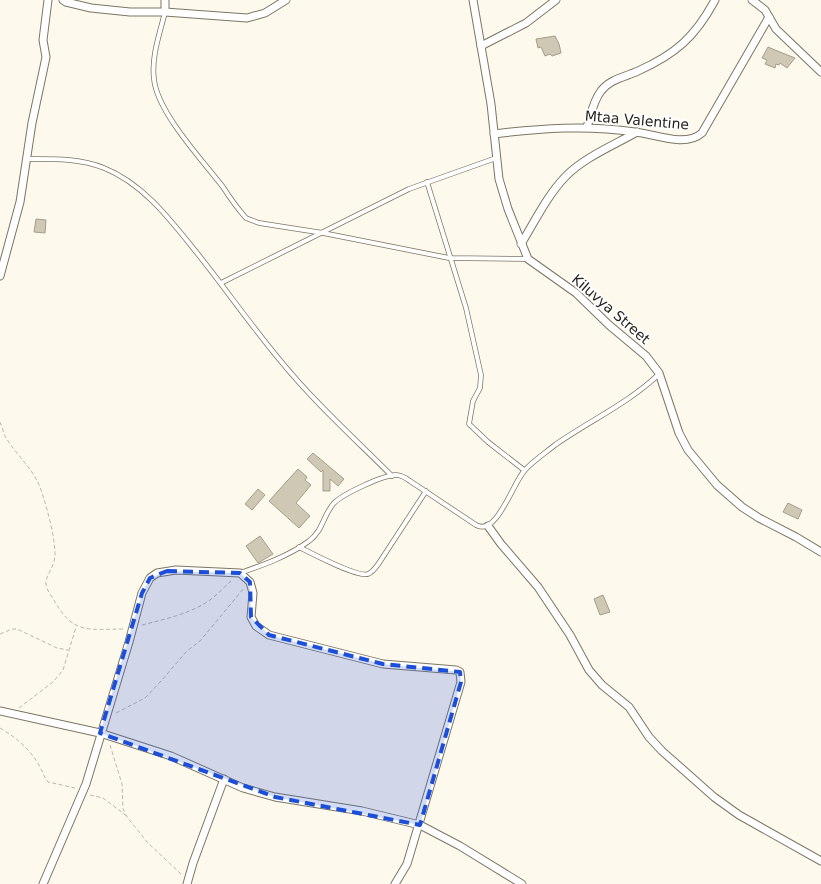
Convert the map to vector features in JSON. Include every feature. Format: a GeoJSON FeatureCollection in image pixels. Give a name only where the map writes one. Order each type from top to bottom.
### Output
{"type":"FeatureCollection","features":[{"type":"Feature","properties":{"kind":"street"},"geometry":{"type":"LineString","coordinates":[[0,276],[20,202],[26,159],[46,57],[43,40],[48,0]]}},
{"type":"Feature","properties":{"kind":"street"},"geometry":{"type":"LineString","coordinates":[[165,0],[165,12]]}},
{"type":"Feature","properties":{"kind":"street"},"geometry":{"type":"LineString","coordinates":[[65,1],[90,8],[130,12],[165,12],[247,18],[264,13],[286,0]]}},
{"type":"Feature","properties":{"kind":"street","name":"Kiluvya Street"},"geometry":{"type":"LineString","coordinates":[[473,0],[499,178],[508,209],[528,259],[576,293],[609,325],[646,356],[659,374],[679,433],[688,450],[698,464],[718,485],[742,508],[821,552]]}},
{"type":"Feature","properties":{"kind":"street"},"geometry":{"type":"LineString","coordinates":[[481,46],[526,23],[556,0]]}},
{"type":"Feature","properties":{"kind":"street"},"geometry":{"type":"LineString","coordinates":[[587,127],[595,102],[601,91],[608,84],[638,72],[666,57],[691,38],[715,0]]}},
{"type":"Feature","properties":{"kind":"street"},"geometry":{"type":"LineString","coordinates":[[752,0],[761,7],[776,29],[821,72]]}},
{"type":"Feature","properties":{"kind":"street","name":"Mtaa Valentine"},"geometry":{"type":"LineString","coordinates":[[494,134],[543,128],[587,127],[687,140],[697,138],[702,133],[769,17]]}},
{"type":"Feature","properties":{"kind":"street"},"geometry":{"type":"LineString","coordinates":[[521,244],[545,203],[566,176],[580,164],[637,132]]}},
{"type":"Feature","properties":{"kind":"street"},"geometry":{"type":"LineString","coordinates":[[488,526],[538,587],[570,635],[590,670],[602,685],[629,707],[649,737],[662,751],[739,815],[821,861]]}},
{"type":"Feature","properties":{"kind":"street"},"geometry":{"type":"LineString","coordinates":[[43,884],[104,734],[104,719],[133,629],[142,593],[150,578],[157,573],[176,570],[240,573],[250,582],[253,593],[251,617],[256,626],[269,635],[383,664],[456,670],[460,672],[461,682],[420,826],[407,864],[395,884]]}},
{"type":"Feature","properties":{"kind":"street"},"geometry":{"type":"LineString","coordinates":[[0,711],[104,734],[172,756],[244,788],[274,797],[362,811],[420,826],[460,846],[522,884]]}},
{"type":"Feature","properties":{"kind":"street"},"geometry":{"type":"LineString","coordinates":[[187,883],[224,779]]}},
{"type":"Feature","properties":{"kind":"lane"},"geometry":{"type":"LineString","coordinates":[[165,12],[154,64],[153,78],[156,91],[164,107],[192,149],[246,218],[268,225],[323,233],[449,258],[528,259]]}},
{"type":"Feature","properties":{"kind":"lane"},"geometry":{"type":"LineString","coordinates":[[26,159],[58,158],[106,168],[129,182],[149,198],[221,283],[280,360],[392,476]]}},
{"type":"Feature","properties":{"kind":"lane"},"geometry":{"type":"LineString","coordinates":[[221,283],[401,193],[496,158]]}},
{"type":"Feature","properties":{"kind":"lane"},"geometry":{"type":"LineString","coordinates":[[427,182],[466,308],[482,375],[469,424],[488,442],[524,470]]}},
{"type":"Feature","properties":{"kind":"lane"},"geometry":{"type":"LineString","coordinates":[[240,573],[274,560],[316,536],[332,505],[339,498],[359,488],[392,476],[402,476],[481,528],[488,526],[504,507],[524,470],[546,452],[646,386],[659,374]]}},
{"type":"Feature","properties":{"kind":"lane"},"geometry":{"type":"LineString","coordinates":[[299,547],[360,575],[367,575],[379,563],[426,491]]}},
{"type":"Feature","properties":{"kind":"path"},"geometry":{"type":"LineString","coordinates":[[0,422],[4,435],[38,480],[48,511],[55,552],[54,562],[46,579],[46,585],[63,615],[76,627],[133,629],[173,617],[212,599],[240,573]]}},
{"type":"Feature","properties":{"kind":"path"},"geometry":{"type":"LineString","coordinates":[[104,719],[145,698],[186,651],[200,641],[234,598],[250,582]]}},
{"type":"Feature","properties":{"kind":"path"},"geometry":{"type":"LineString","coordinates":[[13,713],[53,682],[63,670],[76,627]]}},
{"type":"Feature","properties":{"kind":"path"},"geometry":{"type":"LineString","coordinates":[[0,634],[17,629],[57,648],[69,650]]}},
{"type":"Feature","properties":{"kind":"path"},"geometry":{"type":"LineString","coordinates":[[0,728],[24,745],[48,782],[103,798],[127,817]]}},
{"type":"Feature","properties":{"kind":"path"},"geometry":{"type":"LineString","coordinates":[[104,734],[122,784],[123,809],[127,817],[148,843],[177,869],[187,883]]}},
{"type":"Feature","properties":{"kind":"highlighted area"},"geometry":{"type":"Polygon","coordinates":[[[167,571],[240,573],[250,582],[251,617],[269,635],[383,664],[460,672],[461,682],[420,825],[275,797],[100,733],[142,593],[150,578],[167,571]]]}},
{"type":"Feature","properties":{"kind":"building"},"geometry":{"type":"Polygon","coordinates":[[[555,36],[561,53],[545,56],[541,47],[538,48],[536,39],[555,36]]]}},
{"type":"Feature","properties":{"kind":"building"},"geometry":{"type":"Polygon","coordinates":[[[768,47],[795,58],[787,68],[780,63],[779,65],[776,64],[775,68],[765,64],[767,60],[762,58],[768,47]]]}},
{"type":"Feature","properties":{"kind":"building"},"geometry":{"type":"Polygon","coordinates":[[[36,219],[46,220],[45,233],[34,232],[36,219]]]}},
{"type":"Feature","properties":{"kind":"building"},"geometry":{"type":"Polygon","coordinates":[[[313,453],[344,479],[338,486],[330,479],[330,491],[323,491],[323,470],[321,472],[307,459],[313,453]]]}},
{"type":"Feature","properties":{"kind":"building"},"geometry":{"type":"Polygon","coordinates":[[[298,469],[307,477],[305,480],[311,485],[296,503],[310,516],[299,528],[269,501],[298,469]]]}},
{"type":"Feature","properties":{"kind":"building"},"geometry":{"type":"Polygon","coordinates":[[[258,489],[265,495],[252,510],[245,504],[258,489]]]}},
{"type":"Feature","properties":{"kind":"building"},"geometry":{"type":"Polygon","coordinates":[[[788,503],[802,510],[798,519],[783,512],[788,503]]]}},
{"type":"Feature","properties":{"kind":"building"},"geometry":{"type":"Polygon","coordinates":[[[260,536],[273,554],[258,563],[246,546],[260,536]]]}},
{"type":"Feature","properties":{"kind":"building"},"geometry":{"type":"Polygon","coordinates":[[[603,595],[610,612],[600,615],[594,599],[603,595]]]}}]}
